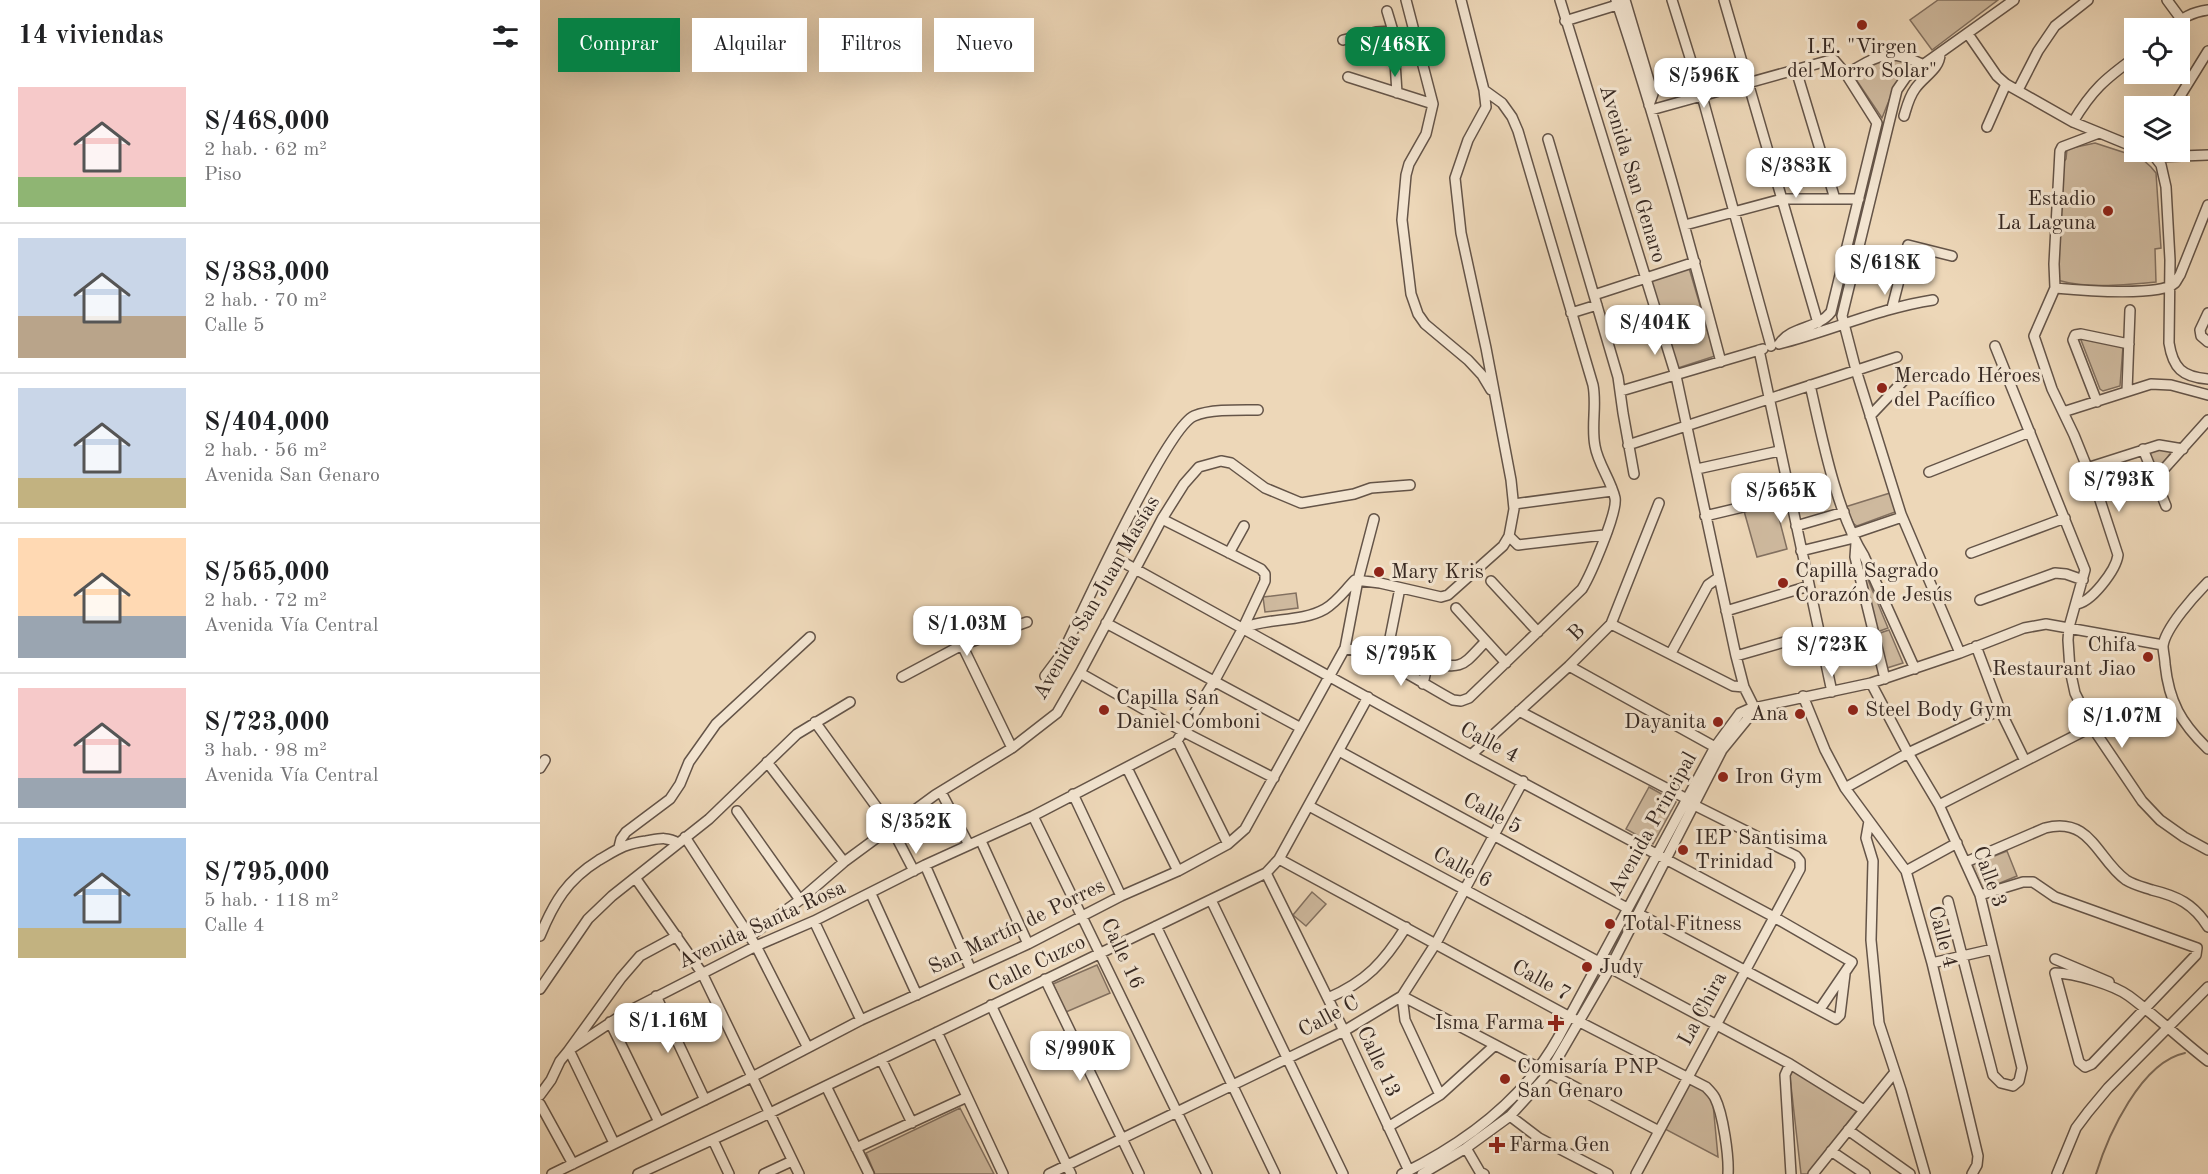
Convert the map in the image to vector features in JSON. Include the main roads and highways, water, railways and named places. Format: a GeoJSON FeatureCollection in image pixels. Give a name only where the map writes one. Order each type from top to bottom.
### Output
{"type":"FeatureCollection","features":[{"type":"Feature","properties":{"kind":"waterway"},"geometry":{"type":"LineString","coordinates":[[2096,1174],[2101,1158],[2128,1102],[2154,1070],[2169,1059],[2185,1053]]}},
{"type":"Feature","properties":{"kind":"place","name":"I.E. \"Virgen del Morro Solar\""},"geometry":{"type":"Point","coordinates":[1862,25]}},
{"type":"Feature","properties":{"kind":"place","name":"Estadio La Laguna"},"geometry":{"type":"Point","coordinates":[2108,211]}},
{"type":"Feature","properties":{"kind":"place","name":"Mercado Héroes del Pacífico"},"geometry":{"type":"Point","coordinates":[1882,388]}},
{"type":"Feature","properties":{"kind":"place","name":"Mary Kris"},"geometry":{"type":"Point","coordinates":[1379,572]}},
{"type":"Feature","properties":{"kind":"place","name":"Capilla Sagrado Corazón de Jesús"},"geometry":{"type":"Point","coordinates":[1783,583]}},
{"type":"Feature","properties":{"kind":"place","name":"Chifa Restaurant Jiao"},"geometry":{"type":"Point","coordinates":[2148,657]}},
{"type":"Feature","properties":{"kind":"place","name":"Capilla San Daniel Comboni"},"geometry":{"type":"Point","coordinates":[1104,710]}},
{"type":"Feature","properties":{"kind":"place","name":"Steel Body Gym"},"geometry":{"type":"Point","coordinates":[1853,710]}},
{"type":"Feature","properties":{"kind":"place","name":"Ana"},"geometry":{"type":"Point","coordinates":[1800,714]}},
{"type":"Feature","properties":{"kind":"place","name":"Dayanita"},"geometry":{"type":"Point","coordinates":[1718,722]}},
{"type":"Feature","properties":{"kind":"place","name":"Iron Gym"},"geometry":{"type":"Point","coordinates":[1723,777]}},
{"type":"Feature","properties":{"kind":"place","name":"IEP Santisima Trinidad"},"geometry":{"type":"Point","coordinates":[1683,850]}},
{"type":"Feature","properties":{"kind":"place","name":"Total Fitness"},"geometry":{"type":"Point","coordinates":[1610,924]}},
{"type":"Feature","properties":{"kind":"place","name":"Judy"},"geometry":{"type":"Point","coordinates":[1587,967]}},
{"type":"Feature","properties":{"kind":"place","name":"Isma Farma"},"geometry":{"type":"Point","coordinates":[1556,1023]}},
{"type":"Feature","properties":{"kind":"place","name":"Comisaría PNP San Genaro"},"geometry":{"type":"Point","coordinates":[1505,1079]}},
{"type":"Feature","properties":{"kind":"place","name":"Farma Gen"},"geometry":{"type":"Point","coordinates":[1497,1145]}}]}
